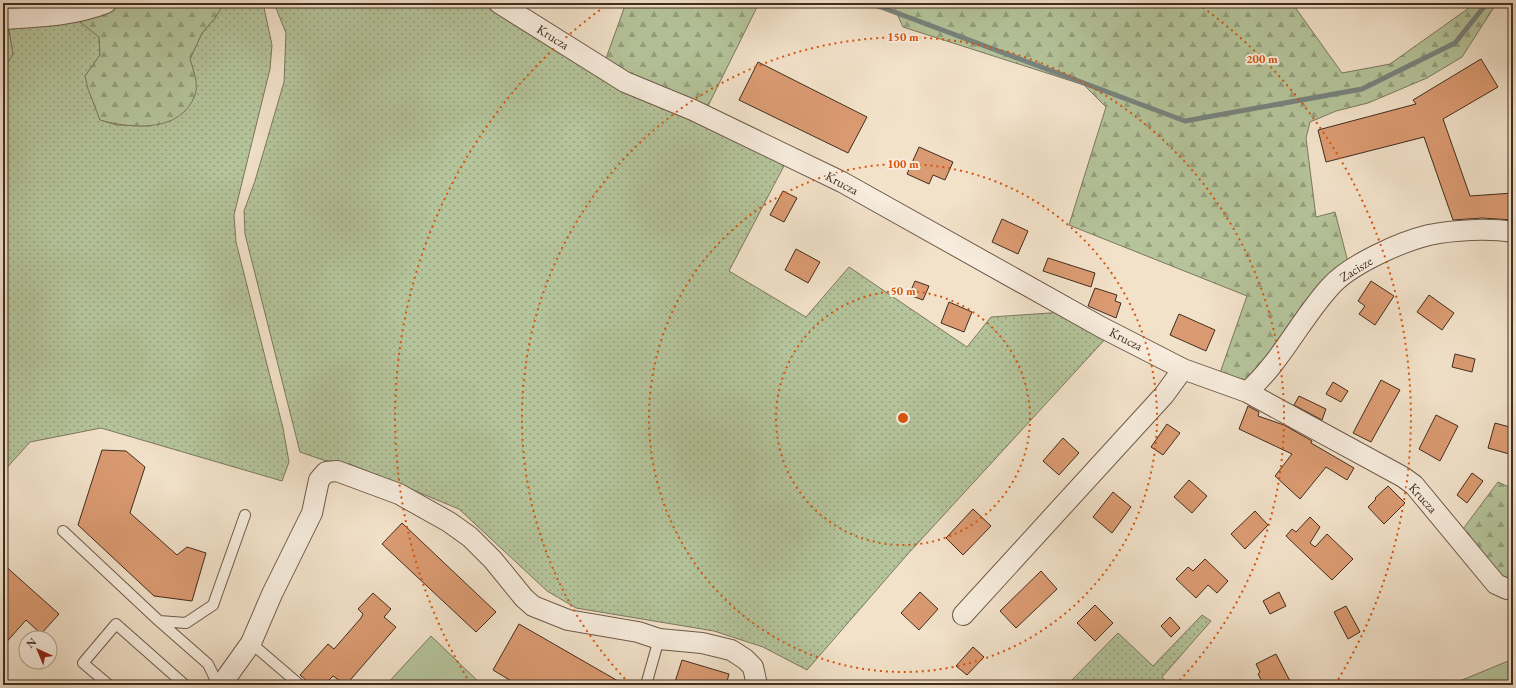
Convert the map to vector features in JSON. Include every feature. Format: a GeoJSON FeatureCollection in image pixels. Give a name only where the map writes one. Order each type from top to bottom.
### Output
{"type":"FeatureCollection","features":[{"type":"Feature","properties":{"kind":"street"},"geometry":{"type":"LineString","coordinates":[[3,19],[60,15],[82,11],[106,3]]}},
{"type":"Feature","properties":{"kind":"street","name":"Krucza"},"geometry":{"type":"LineString","coordinates":[[499,3],[626,82],[693,110],[842,182],[1020,282],[1183,369],[1247,392],[1403,477],[1414,485],[1496,584],[1507,589],[1513,588]]}},
{"type":"Feature","properties":{"kind":"street","name":"Zacisze"},"geometry":{"type":"LineString","coordinates":[[1247,392],[1263,376],[1329,287],[1348,271],[1370,259],[1427,236],[1451,231],[1513,232]]}},
{"type":"Feature","properties":{"kind":"street"},"geometry":{"type":"LineString","coordinates":[[962,615],[1164,395],[1183,369]]}},
{"type":"Feature","properties":{"kind":"street"},"geometry":{"type":"LineString","coordinates":[[221,685],[251,643],[272,594],[312,513],[319,480],[326,472],[337,470],[399,494],[449,522],[470,537],[493,560],[524,598],[533,606],[568,620],[638,632],[658,639],[702,643],[731,650],[745,659],[753,668],[757,685]]}},
{"type":"Feature","properties":{"kind":"lane"},"geometry":{"type":"LineString","coordinates":[[159,621],[186,623],[213,606],[245,515]]}},
{"type":"Feature","properties":{"kind":"lane"},"geometry":{"type":"LineString","coordinates":[[63,531],[159,621],[208,664],[218,685]]}},
{"type":"Feature","properties":{"kind":"lane"},"geometry":{"type":"LineString","coordinates":[[109,685],[83,663],[116,624],[185,685]]}},
{"type":"Feature","properties":{"kind":"lane"},"geometry":{"type":"LineString","coordinates":[[646,685],[658,639]]}},
{"type":"Feature","properties":{"kind":"lane"},"geometry":{"type":"LineString","coordinates":[[251,643],[300,685]]}},
{"type":"Feature","properties":{"kind":"green space"},"geometry":{"type":"Polygon","coordinates":[[[3,3],[88,3],[3,13],[3,3]]]}},
{"type":"Feature","properties":{"kind":"green space"},"geometry":{"type":"Polygon","coordinates":[[[118,3],[224,3],[215,18],[202,33],[190,59],[196,81],[195,95],[188,107],[179,116],[167,122],[140,126],[100,120],[88,89],[85,76],[100,55],[99,37],[75,18],[118,3]]]}},
{"type":"Feature","properties":{"kind":"green space"},"geometry":{"type":"Polygon","coordinates":[[[224,3],[263,3],[272,45],[270,69],[234,215],[236,242],[283,428],[289,462],[282,481],[101,428],[30,442],[3,472],[3,70],[13,54],[8,25],[75,18],[99,36],[100,55],[85,76],[100,120],[117,125],[149,126],[196,81],[190,59],[202,33],[215,18],[224,3]]]}},
{"type":"Feature","properties":{"kind":"green space"},"geometry":{"type":"Polygon","coordinates":[[[274,3],[490,3],[787,160],[729,271],[806,317],[849,267],[967,347],[991,317],[1065,312],[1108,336],[906,556],[807,670],[763,647],[714,631],[576,608],[547,591],[459,509],[350,464],[323,460],[300,452],[245,234],[244,211],[255,181],[284,82],[286,33],[274,3]]]}},
{"type":"Feature","properties":{"kind":"green space"},"geometry":{"type":"Polygon","coordinates":[[[626,3],[759,3],[707,108],[627,73],[605,61],[626,3]]]}},
{"type":"Feature","properties":{"kind":"green space"},"geometry":{"type":"Polygon","coordinates":[[[889,3],[1292,3],[1342,73],[1390,64],[1476,3],[1499,3],[1496,4],[1462,57],[1427,78],[1368,103],[1336,111],[1310,122],[1306,138],[1316,217],[1335,212],[1348,262],[1258,378],[1246,380],[1220,373],[1247,296],[1069,225],[1106,107],[1084,85],[903,27],[893,5],[889,3]]]}},
{"type":"Feature","properties":{"kind":"green space"},"geometry":{"type":"Polygon","coordinates":[[[3,25],[8,25],[13,54],[3,70],[3,25]]]}},
{"type":"Feature","properties":{"kind":"green space"},"geometry":{"type":"Polygon","coordinates":[[[1498,482],[1513,489],[1513,583],[1509,584],[1460,533],[1498,482]]]}},
{"type":"Feature","properties":{"kind":"green space"},"geometry":{"type":"Polygon","coordinates":[[[1202,615],[1211,621],[1162,677],[1169,685],[1067,685],[1118,633],[1153,666],[1202,615]]]}},
{"type":"Feature","properties":{"kind":"green space"},"geometry":{"type":"Polygon","coordinates":[[[431,636],[482,685],[386,685],[431,636]]]}},
{"type":"Feature","properties":{"kind":"green space"},"geometry":{"type":"Polygon","coordinates":[[[1513,659],[1513,685],[1450,685],[1513,659]]]}},
{"type":"Feature","properties":{"kind":"building"},"geometry":{"type":"Polygon","coordinates":[[[1481,59],[1498,87],[1443,119],[1470,196],[1513,193],[1513,220],[1482,218],[1453,220],[1424,137],[1326,162],[1318,130],[1416,104],[1413,100],[1481,59]]]}},
{"type":"Feature","properties":{"kind":"building"},"geometry":{"type":"Polygon","coordinates":[[[758,62],[867,117],[848,153],[739,100],[758,62]]]}},
{"type":"Feature","properties":{"kind":"building"},"geometry":{"type":"Polygon","coordinates":[[[919,147],[953,162],[945,180],[933,175],[929,184],[907,174],[919,147]]]}},
{"type":"Feature","properties":{"kind":"building"},"geometry":{"type":"Polygon","coordinates":[[[783,191],[797,198],[784,222],[770,215],[783,191]]]}},
{"type":"Feature","properties":{"kind":"building"},"geometry":{"type":"Polygon","coordinates":[[[1002,219],[1028,231],[1018,254],[992,242],[1002,219]]]}},
{"type":"Feature","properties":{"kind":"building"},"geometry":{"type":"Polygon","coordinates":[[[796,249],[820,262],[808,283],[785,270],[796,249]]]}},
{"type":"Feature","properties":{"kind":"building"},"geometry":{"type":"Polygon","coordinates":[[[1048,258],[1095,273],[1091,287],[1043,271],[1048,258]]]}},
{"type":"Feature","properties":{"kind":"building"},"geometry":{"type":"Polygon","coordinates":[[[915,281],[929,286],[923,300],[909,295],[915,281]]]}},
{"type":"Feature","properties":{"kind":"building"},"geometry":{"type":"Polygon","coordinates":[[[1371,281],[1394,296],[1375,325],[1359,314],[1365,306],[1358,301],[1371,281]]]}},
{"type":"Feature","properties":{"kind":"building"},"geometry":{"type":"Polygon","coordinates":[[[1095,288],[1117,295],[1115,301],[1121,303],[1116,318],[1088,306],[1095,288]]]}},
{"type":"Feature","properties":{"kind":"building"},"geometry":{"type":"Polygon","coordinates":[[[1429,295],[1454,313],[1442,330],[1417,312],[1429,295]]]}},
{"type":"Feature","properties":{"kind":"building"},"geometry":{"type":"Polygon","coordinates":[[[949,302],[972,312],[964,332],[941,323],[949,302]]]}},
{"type":"Feature","properties":{"kind":"building"},"geometry":{"type":"Polygon","coordinates":[[[1179,314],[1215,330],[1206,351],[1170,335],[1179,314]]]}},
{"type":"Feature","properties":{"kind":"building"},"geometry":{"type":"Polygon","coordinates":[[[1455,354],[1475,359],[1472,372],[1452,367],[1455,354]]]}},
{"type":"Feature","properties":{"kind":"building"},"geometry":{"type":"Polygon","coordinates":[[[1381,380],[1400,390],[1371,442],[1353,433],[1381,380]]]}},
{"type":"Feature","properties":{"kind":"building"},"geometry":{"type":"Polygon","coordinates":[[[1333,382],[1348,391],[1341,402],[1326,394],[1333,382]]]}},
{"type":"Feature","properties":{"kind":"building"},"geometry":{"type":"Polygon","coordinates":[[[1299,396],[1326,409],[1322,420],[1294,405],[1299,396]]]}},
{"type":"Feature","properties":{"kind":"building"},"geometry":{"type":"Polygon","coordinates":[[[1248,406],[1259,412],[1258,416],[1284,425],[1312,441],[1311,443],[1354,468],[1347,480],[1326,467],[1300,499],[1275,476],[1292,454],[1239,429],[1248,406]]]}},
{"type":"Feature","properties":{"kind":"building"},"geometry":{"type":"Polygon","coordinates":[[[1436,415],[1458,426],[1440,461],[1419,449],[1436,415]]]}},
{"type":"Feature","properties":{"kind":"building"},"geometry":{"type":"Polygon","coordinates":[[[1495,423],[1513,428],[1513,455],[1488,448],[1495,423]]]}},
{"type":"Feature","properties":{"kind":"building"},"geometry":{"type":"Polygon","coordinates":[[[1167,424],[1180,433],[1163,455],[1151,447],[1167,424]]]}},
{"type":"Feature","properties":{"kind":"building"},"geometry":{"type":"Polygon","coordinates":[[[1063,438],[1079,453],[1059,475],[1043,461],[1063,438]]]}},
{"type":"Feature","properties":{"kind":"building"},"geometry":{"type":"Polygon","coordinates":[[[102,450],[126,451],[145,467],[130,513],[177,555],[187,547],[206,553],[192,601],[154,596],[78,525],[102,450]]]}},
{"type":"Feature","properties":{"kind":"building"},"geometry":{"type":"Polygon","coordinates":[[[1472,473],[1483,481],[1467,503],[1457,495],[1472,473]]]}},
{"type":"Feature","properties":{"kind":"building"},"geometry":{"type":"Polygon","coordinates":[[[1189,480],[1207,496],[1192,513],[1174,497],[1189,480]]]}},
{"type":"Feature","properties":{"kind":"building"},"geometry":{"type":"Polygon","coordinates":[[[1388,486],[1405,503],[1384,524],[1368,507],[1388,486]]]}},
{"type":"Feature","properties":{"kind":"building"},"geometry":{"type":"Polygon","coordinates":[[[1113,492],[1131,507],[1112,533],[1093,517],[1113,492]]]}},
{"type":"Feature","properties":{"kind":"building"},"geometry":{"type":"Polygon","coordinates":[[[973,509],[991,526],[963,555],[946,538],[973,509]]]}},
{"type":"Feature","properties":{"kind":"building"},"geometry":{"type":"Polygon","coordinates":[[[1255,511],[1268,525],[1245,549],[1231,534],[1255,511]]]}},
{"type":"Feature","properties":{"kind":"building"},"geometry":{"type":"Polygon","coordinates":[[[1310,517],[1320,527],[1310,543],[1315,547],[1327,534],[1353,559],[1332,580],[1286,536],[1292,529],[1296,532],[1310,517]]]}},
{"type":"Feature","properties":{"kind":"building"},"geometry":{"type":"Polygon","coordinates":[[[402,523],[496,612],[476,632],[382,544],[402,523]]]}},
{"type":"Feature","properties":{"kind":"building"},"geometry":{"type":"Polygon","coordinates":[[[1205,559],[1228,581],[1217,593],[1208,585],[1196,598],[1176,579],[1188,567],[1193,571],[1205,559]]]}},
{"type":"Feature","properties":{"kind":"building"},"geometry":{"type":"Polygon","coordinates":[[[3,564],[59,614],[45,630],[37,630],[26,620],[3,646],[3,564]]]}},
{"type":"Feature","properties":{"kind":"building"},"geometry":{"type":"Polygon","coordinates":[[[1041,571],[1057,589],[1016,628],[1000,611],[1041,571]]]}},
{"type":"Feature","properties":{"kind":"building"},"geometry":{"type":"Polygon","coordinates":[[[920,592],[938,609],[919,630],[901,613],[920,592]]]}},
{"type":"Feature","properties":{"kind":"building"},"geometry":{"type":"Polygon","coordinates":[[[1279,592],[1286,606],[1270,614],[1263,601],[1279,592]]]}},
{"type":"Feature","properties":{"kind":"building"},"geometry":{"type":"Polygon","coordinates":[[[373,593],[391,609],[384,617],[396,627],[346,685],[333,676],[324,685],[312,685],[300,675],[328,644],[334,649],[361,618],[363,614],[358,609],[373,593]]]}},
{"type":"Feature","properties":{"kind":"building"},"geometry":{"type":"Polygon","coordinates":[[[1095,605],[1113,623],[1095,641],[1077,623],[1095,605]]]}},
{"type":"Feature","properties":{"kind":"building"},"geometry":{"type":"Polygon","coordinates":[[[1346,606],[1360,632],[1348,639],[1334,612],[1346,606]]]}},
{"type":"Feature","properties":{"kind":"building"},"geometry":{"type":"Polygon","coordinates":[[[1170,617],[1180,628],[1171,637],[1161,626],[1170,617]]]}},
{"type":"Feature","properties":{"kind":"building"},"geometry":{"type":"Polygon","coordinates":[[[519,624],[625,685],[518,685],[493,670],[519,624]]]}},
{"type":"Feature","properties":{"kind":"building"},"geometry":{"type":"Polygon","coordinates":[[[973,647],[984,657],[967,675],[956,666],[973,647]]]}},
{"type":"Feature","properties":{"kind":"building"},"geometry":{"type":"Polygon","coordinates":[[[1276,654],[1292,685],[1264,685],[1258,674],[1260,672],[1256,664],[1276,654]]]}},
{"type":"Feature","properties":{"kind":"building"},"geometry":{"type":"Polygon","coordinates":[[[682,660],[729,674],[726,685],[674,685],[682,660]]]}},
{"type":"Feature","properties":{"kind":"waterway"},"geometry":{"type":"LineString","coordinates":[[867,3],[1185,121],[1362,89],[1455,43],[1487,3]]}}]}
